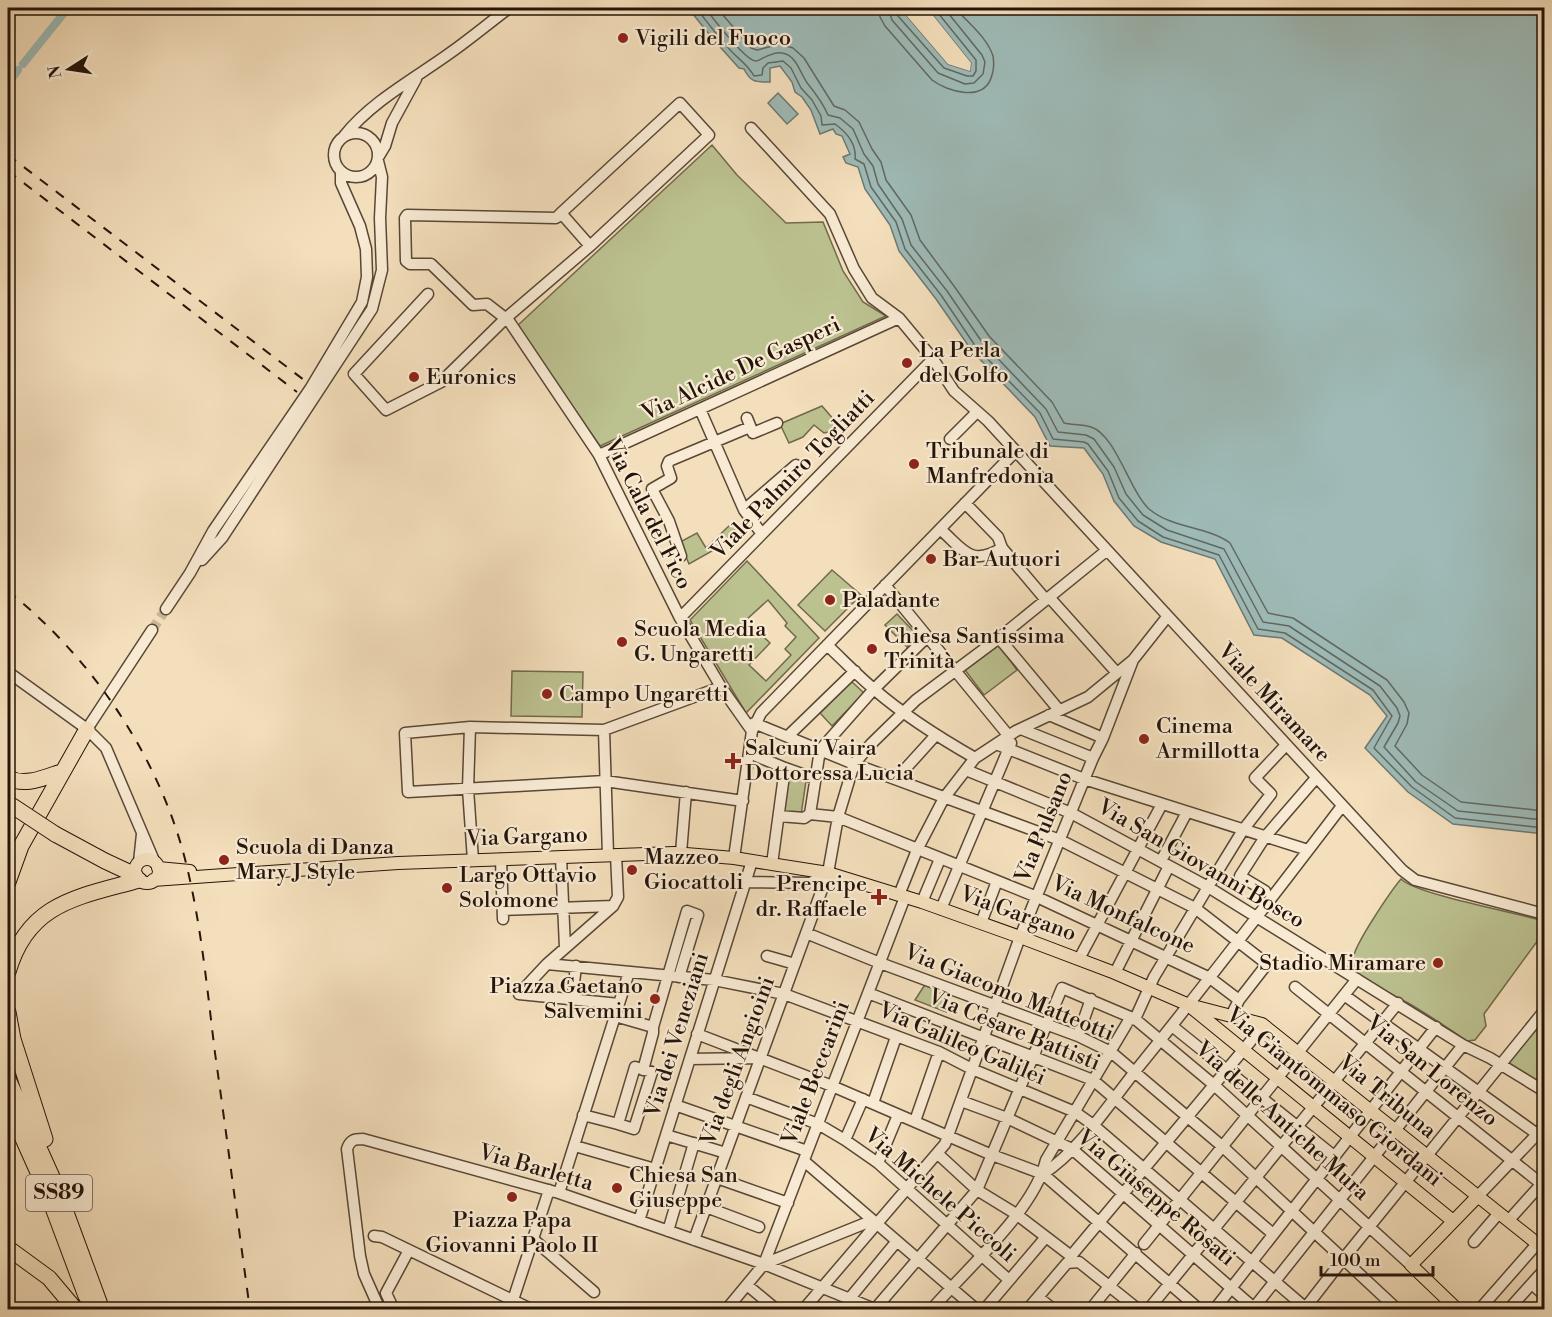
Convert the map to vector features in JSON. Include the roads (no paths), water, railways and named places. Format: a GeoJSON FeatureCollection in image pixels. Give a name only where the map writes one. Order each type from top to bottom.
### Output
{"type":"FeatureCollection","features":[{"type":"Feature","properties":{"kind":"highway"},"geometry":{"type":"LineString","coordinates":[[8,850],[87,729]]}},
{"type":"Feature","properties":{"kind":"highway"},"geometry":{"type":"LineString","coordinates":[[8,882],[21,846],[87,729]]}},
{"type":"Feature","properties":{"kind":"highway"},"geometry":{"type":"LineString","coordinates":[[8,778],[16,782],[36,781],[58,773]]}},
{"type":"Feature","properties":{"kind":"highway"},"geometry":{"type":"LineString","coordinates":[[8,803],[55,834],[112,864],[145,870]]}},
{"type":"Feature","properties":{"kind":"highway"},"geometry":{"type":"LineString","coordinates":[[8,972],[12,957],[29,928],[52,908],[145,870]]}},
{"type":"Feature","properties":{"kind":"highway","name":"SS89"},"geometry":{"type":"LineString","coordinates":[[8,1012],[13,1039],[102,1310]]}},
{"type":"Feature","properties":{"kind":"highway","name":"SS89"},"geometry":{"type":"LineString","coordinates":[[8,1080],[44,1156],[73,1227]]}},
{"type":"Feature","properties":{"kind":"highway","name":"SS89"},"geometry":{"type":"LineString","coordinates":[[8,1105],[49,1197],[91,1310]]}},
{"type":"Feature","properties":{"kind":"highway"},"geometry":{"type":"LineString","coordinates":[[8,1248],[49,1278],[76,1310]]}},
{"type":"Feature","properties":{"kind":"main road","name":"Via Gargano"},"geometry":{"type":"LineString","coordinates":[[145,870],[226,875],[398,863],[612,855],[681,853],[734,858],[828,873],[921,902],[1079,959],[1189,1005]]}},
{"type":"Feature","properties":{"kind":"main road","name":"Via Tribuna"},"geometry":{"type":"LineString","coordinates":[[1189,1005],[1262,1024],[1504,1217],[1542,1243]]}},
{"type":"Feature","properties":{"kind":"main road","name":"Via Giantommaso Giordani"},"geometry":{"type":"LineString","coordinates":[[1189,1005],[1453,1221]]}},
{"type":"Feature","properties":{"kind":"main road"},"geometry":{"type":"LineString","coordinates":[[1411,1265],[1478,1196]]}},
{"type":"Feature","properties":{"kind":"main road","name":"Via delle Antiche Mura"},"geometry":{"type":"LineString","coordinates":[[1411,1265],[1449,1307]]}},
{"type":"Feature","properties":{"kind":"street"},"geometry":{"type":"LineString","coordinates":[[420,73],[392,123],[385,146],[370,174],[350,177],[341,172],[335,163],[334,153],[337,143],[356,121],[420,73],[450,53],[509,8]]}},
{"type":"Feature","properties":{"kind":"street"},"geometry":{"type":"LineString","coordinates":[[428,294],[354,374],[386,411],[441,382],[506,318],[590,246],[709,135],[680,103],[556,218],[407,214],[405,218],[406,261],[410,264],[431,264],[473,305],[487,304],[506,318]]}},
{"type":"Feature","properties":{"kind":"street","name":"Viale Miramare"},"geometry":{"type":"LineString","coordinates":[[751,128],[830,214],[854,269],[872,298],[899,318],[933,359],[954,390],[977,411],[1402,870],[1415,880],[1545,914]]}},
{"type":"Feature","properties":{"kind":"street"},"geometry":{"type":"LineString","coordinates":[[190,573],[222,538],[372,309],[382,270],[380,218],[382,177],[379,158],[376,144],[368,135],[356,132],[344,136]]}},
{"type":"Feature","properties":{"kind":"street"},"geometry":{"type":"LineString","coordinates":[[166,609],[190,573],[213,531],[310,389],[362,302],[367,277],[366,249],[360,226],[341,183],[341,172]]}},
{"type":"Feature","properties":{"kind":"street"},"geometry":{"type":"LineString","coordinates":[[561,213],[590,246]]}},
{"type":"Feature","properties":{"kind":"street","name":"Via Cala del Fico"},"geometry":{"type":"LineString","coordinates":[[506,318],[599,455],[680,618],[721,687],[753,727]]}},
{"type":"Feature","properties":{"kind":"street","name":"Via Alcide De Gasperi"},"geometry":{"type":"LineString","coordinates":[[599,455],[899,318]]}},
{"type":"Feature","properties":{"kind":"street","name":"Viale Palmiro Togliatti"},"geometry":{"type":"LineString","coordinates":[[680,618],[933,359]]}},
{"type":"Feature","properties":{"kind":"street"},"geometry":{"type":"LineString","coordinates":[[700,409],[744,510],[762,534]]}},
{"type":"Feature","properties":{"kind":"street"},"geometry":{"type":"LineString","coordinates":[[950,439],[977,411]]}},
{"type":"Feature","properties":{"kind":"street"},"geometry":{"type":"LineString","coordinates":[[681,556],[669,521],[652,489],[671,478],[667,466],[669,461],[713,443],[748,423],[753,433],[777,423]]}},
{"type":"Feature","properties":{"kind":"street"},"geometry":{"type":"LineString","coordinates":[[734,858],[753,727],[761,713],[1015,452]]}},
{"type":"Feature","properties":{"kind":"street"},"geometry":{"type":"LineString","coordinates":[[744,510],[796,465]]}},
{"type":"Feature","properties":{"kind":"street"},"geometry":{"type":"LineString","coordinates":[[965,503],[998,537],[1002,548],[1117,673]]}},
{"type":"Feature","properties":{"kind":"street"},"geometry":{"type":"LineString","coordinates":[[940,529],[969,555],[980,558],[991,555],[1002,548]]}},
{"type":"Feature","properties":{"kind":"street"},"geometry":{"type":"LineString","coordinates":[[854,764],[902,711],[999,638],[1106,550]]}},
{"type":"Feature","properties":{"kind":"street"},"geometry":{"type":"LineString","coordinates":[[885,585],[955,671],[1015,732],[1093,758]]}},
{"type":"Feature","properties":{"kind":"street","name":"Viale Beccarini"},"geometry":{"type":"LineString","coordinates":[[764,1264],[880,963],[917,850],[944,798],[975,758],[1015,732],[1088,697],[1133,660],[1167,617]]}},
{"type":"Feature","properties":{"kind":"street"},"geometry":{"type":"LineString","coordinates":[[87,729],[152,630]]}},
{"type":"Feature","properties":{"kind":"street"},"geometry":{"type":"LineString","coordinates":[[810,814],[820,750],[874,689],[927,637]]}},
{"type":"Feature","properties":{"kind":"street"},"geometry":{"type":"LineString","coordinates":[[999,638],[1054,712],[1103,738]]}},
{"type":"Feature","properties":{"kind":"street"},"geometry":{"type":"LineString","coordinates":[[827,645],[874,689],[902,711],[935,736],[975,758]]}},
{"type":"Feature","properties":{"kind":"street","name":"Via Pulsano"},"geometry":{"type":"LineString","coordinates":[[803,1310],[938,1154],[948,1136],[1020,937],[1133,660]]}},
{"type":"Feature","properties":{"kind":"street"},"geometry":{"type":"LineString","coordinates":[[788,736],[855,671]]}},
{"type":"Feature","properties":{"kind":"street"},"geometry":{"type":"LineString","coordinates":[[8,672],[87,729],[106,748],[142,834],[145,870]]}},
{"type":"Feature","properties":{"kind":"street"},"geometry":{"type":"LineString","coordinates":[[721,687],[604,730],[470,727],[405,733],[408,792],[606,781],[743,801]]}},
{"type":"Feature","properties":{"kind":"street"},"geometry":{"type":"LineString","coordinates":[[470,727],[468,789],[473,860]]}},
{"type":"Feature","properties":{"kind":"street"},"geometry":{"type":"LineString","coordinates":[[753,727],[788,736],[854,764],[1060,840],[1196,908],[1267,964],[1239,1000],[1231,1016]]}},
{"type":"Feature","properties":{"kind":"street"},"geometry":{"type":"LineString","coordinates":[[604,730],[612,855],[618,897],[613,906],[547,964],[519,994],[619,1005]]}},
{"type":"Feature","properties":{"kind":"street"},"geometry":{"type":"LineString","coordinates":[[941,909],[1015,732]]}},
{"type":"Feature","properties":{"kind":"street"},"geometry":{"type":"LineString","coordinates":[[906,768],[935,736]]}},
{"type":"Feature","properties":{"kind":"street"},"geometry":{"type":"LineString","coordinates":[[996,744],[1084,779],[1308,850]]}},
{"type":"Feature","properties":{"kind":"street"},"geometry":{"type":"LineString","coordinates":[[931,1310],[1017,1214],[1043,1174],[1046,1160],[1130,1020],[1135,1019],[1166,957],[1208,887],[1243,830],[1271,794],[1255,778],[1286,745]]}},
{"type":"Feature","properties":{"kind":"street"},"geometry":{"type":"LineString","coordinates":[[749,753],[816,779]]}},
{"type":"Feature","properties":{"kind":"street","name":"Via degli Angioini"},"geometry":{"type":"LineString","coordinates":[[694,1240],[828,873],[838,817],[854,764]]}},
{"type":"Feature","properties":{"kind":"street"},"geometry":{"type":"LineString","coordinates":[[772,864],[785,768]]}},
{"type":"Feature","properties":{"kind":"street","name":"Via San Giovanni Bosco"},"geometry":{"type":"LineString","coordinates":[[966,770],[1071,813],[1165,863],[1436,1026],[1463,1045],[1545,1091]]}},
{"type":"Feature","properties":{"kind":"street"},"geometry":{"type":"LineString","coordinates":[[1240,876],[1265,837],[1316,778]]}},
{"type":"Feature","properties":{"kind":"street"},"geometry":{"type":"LineString","coordinates":[[681,853],[686,792]]}},
{"type":"Feature","properties":{"kind":"street"},"geometry":{"type":"LineString","coordinates":[[1079,959],[1162,804]]}},
{"type":"Feature","properties":{"kind":"street"},"geometry":{"type":"LineString","coordinates":[[1043,1174],[1072,1149],[1136,1071],[1342,806]]}},
{"type":"Feature","properties":{"kind":"street"},"geometry":{"type":"LineString","coordinates":[[1114,973],[1157,889],[1165,863],[1187,812]]}},
{"type":"Feature","properties":{"kind":"street","name":"Via Monfalcone"},"geometry":{"type":"LineString","coordinates":[[779,816],[804,818],[810,814],[838,817],[1037,897],[1210,978],[1239,1000]]}},
{"type":"Feature","properties":{"kind":"street"},"geometry":{"type":"LineString","coordinates":[[142,834],[145,870]]}},
{"type":"Feature","properties":{"kind":"street"},"geometry":{"type":"LineString","coordinates":[[561,857],[565,948]]}},
{"type":"Feature","properties":{"kind":"street"},"geometry":{"type":"LineString","coordinates":[[501,859],[503,915],[563,908],[613,906]]}},
{"type":"Feature","properties":{"kind":"street"},"geometry":{"type":"LineString","coordinates":[[921,902],[940,859]]}},
{"type":"Feature","properties":{"kind":"street","name":"Via dei Veneziani"},"geometry":{"type":"LineString","coordinates":[[639,1221],[752,861]]}},
{"type":"Feature","properties":{"kind":"street"},"geometry":{"type":"LineString","coordinates":[[1227,869],[1265,891]]}},
{"type":"Feature","properties":{"kind":"street"},"geometry":{"type":"LineString","coordinates":[[745,882],[810,883],[828,873]]}},
{"type":"Feature","properties":{"kind":"street"},"geometry":{"type":"LineString","coordinates":[[981,923],[997,881]]}},
{"type":"Feature","properties":{"kind":"street"},"geometry":{"type":"LineString","coordinates":[[643,1070],[667,975],[687,911],[698,915],[679,976]]}},
{"type":"Feature","properties":{"kind":"street","name":"Via Giacomo Matteotti"},"geometry":{"type":"LineString","coordinates":[[806,933],[880,963],[1078,1036],[1111,1052],[1223,1147],[1398,1310]]}},
{"type":"Feature","properties":{"kind":"street","name":"Via degli Angioini"},"geometry":{"type":"LineString","coordinates":[[767,956],[795,964]]}},
{"type":"Feature","properties":{"kind":"street","name":"Via Galileo Galilei"},"geometry":{"type":"LineString","coordinates":[[547,964],[714,980],[784,994],[939,1052],[972,1069],[1075,1112],[1092,1124],[1213,1230],[1307,1308]]}},
{"type":"Feature","properties":{"kind":"street"},"geometry":{"type":"LineString","coordinates":[[572,1000],[576,966]]}},
{"type":"Feature","properties":{"kind":"street"},"geometry":{"type":"LineString","coordinates":[[513,1300],[533,1239],[574,1146],[629,972]]}},
{"type":"Feature","properties":{"kind":"street"},"geometry":{"type":"LineString","coordinates":[[1144,1244],[1356,979]]}},
{"type":"Feature","properties":{"kind":"street","name":"Via San Lorenzo"},"geometry":{"type":"LineString","coordinates":[[1295,987],[1544,1184]]}},
{"type":"Feature","properties":{"kind":"street","name":"Via delle Antiche Mura"},"geometry":{"type":"LineString","coordinates":[[1046,1025],[1062,988],[1135,1019],[1214,1085],[1411,1265]]}},
{"type":"Feature","properties":{"kind":"street","name":"Via Cesare Battisti"},"geometry":{"type":"LineString","coordinates":[[868,993],[1093,1080],[1273,1234]]}},
{"type":"Feature","properties":{"kind":"street"},"geometry":{"type":"LineString","coordinates":[[1344,995],[1478,1092],[1542,1133],[1478,1196]]}},
{"type":"Feature","properties":{"kind":"street"},"geometry":{"type":"LineString","coordinates":[[1078,1036],[1091,999]]}},
{"type":"Feature","properties":{"kind":"street"},"geometry":{"type":"LineString","coordinates":[[1148,1310],[1398,1003]]}},
{"type":"Feature","properties":{"kind":"street"},"geometry":{"type":"LineString","coordinates":[[1307,1308],[1344,1258],[1545,1011]]}},
{"type":"Feature","properties":{"kind":"street"},"geometry":{"type":"LineString","coordinates":[[615,1016],[653,1027]]}},
{"type":"Feature","properties":{"kind":"street"},"geometry":{"type":"LineString","coordinates":[[876,1309],[977,1190],[1046,1025]]}},
{"type":"Feature","properties":{"kind":"street"},"geometry":{"type":"LineString","coordinates":[[1172,1026],[1334,1156]]}},
{"type":"Feature","properties":{"kind":"street"},"geometry":{"type":"LineString","coordinates":[[1214,1310],[1436,1026]]}},
{"type":"Feature","properties":{"kind":"street"},"geometry":{"type":"LineString","coordinates":[[1027,1310],[1067,1263],[1075,1259],[1100,1222],[1260,1030]]}},
{"type":"Feature","properties":{"kind":"street"},"geometry":{"type":"LineString","coordinates":[[698,1034],[832,1086],[992,1155],[1043,1174],[1200,1310]]}},
{"type":"Feature","properties":{"kind":"street"},"geometry":{"type":"LineString","coordinates":[[845,1140],[868,1101],[896,1036]]}},
{"type":"Feature","properties":{"kind":"street"},"geometry":{"type":"LineString","coordinates":[[1253,1309],[1463,1045]]}},
{"type":"Feature","properties":{"kind":"street"},"geometry":{"type":"LineString","coordinates":[[915,1121],[939,1052]]}},
{"type":"Feature","properties":{"kind":"street"},"geometry":{"type":"LineString","coordinates":[[690,1059],[760,1058]]}},
{"type":"Feature","properties":{"kind":"street"},"geometry":{"type":"LineString","coordinates":[[584,1115],[634,1129],[652,1072],[635,1067],[618,1124]]}},
{"type":"Feature","properties":{"kind":"street","name":"Via Michele Piccoli"},"geometry":{"type":"LineString","coordinates":[[746,1097],[818,1124],[879,1163],[1009,1280]]}},
{"type":"Feature","properties":{"kind":"street","name":"Via Giuseppe Rosati"},"geometry":{"type":"LineString","coordinates":[[961,1101],[1007,1118],[1072,1149],[1253,1309]]}},
{"type":"Feature","properties":{"kind":"street"},"geometry":{"type":"LineString","coordinates":[[675,1105],[736,1126],[805,1156],[877,1224],[977,1310]]}},
{"type":"Feature","properties":{"kind":"street"},"geometry":{"type":"LineString","coordinates":[[879,1163],[898,1115]]}},
{"type":"Feature","properties":{"kind":"street"},"geometry":{"type":"LineString","coordinates":[[666,1134],[726,1153]]}},
{"type":"Feature","properties":{"kind":"street","name":"Via Barletta"},"geometry":{"type":"LineString","coordinates":[[380,1310],[364,1274],[360,1256],[346,1149],[349,1142],[355,1139],[554,1192],[764,1264],[876,1309]]}},
{"type":"Feature","properties":{"kind":"street"},"geometry":{"type":"LineString","coordinates":[[668,1231],[694,1143]]}},
{"type":"Feature","properties":{"kind":"street"},"geometry":{"type":"LineString","coordinates":[[574,1146],[655,1169]]}},
{"type":"Feature","properties":{"kind":"street"},"geometry":{"type":"LineString","coordinates":[[938,1154],[977,1190],[1017,1214],[1139,1310]]}},
{"type":"Feature","properties":{"kind":"street"},"geometry":{"type":"LineString","coordinates":[[717,1178],[788,1203]]}},
{"type":"Feature","properties":{"kind":"street"},"geometry":{"type":"LineString","coordinates":[[1474,1242],[1544,1184]]}},
{"type":"Feature","properties":{"kind":"street"},"geometry":{"type":"LineString","coordinates":[[706,1207],[759,1227]]}},
{"type":"Feature","properties":{"kind":"street"},"geometry":{"type":"LineString","coordinates":[[726,1310],[764,1264],[866,1223],[877,1224]]}},
{"type":"Feature","properties":{"kind":"street"},"geometry":{"type":"LineString","coordinates":[[374,1236],[382,1237],[533,1310]]}},
{"type":"Feature","properties":{"kind":"street"},"geometry":{"type":"LineString","coordinates":[[984,1310],[1046,1237]]}},
{"type":"Feature","properties":{"kind":"street"},"geometry":{"type":"LineString","coordinates":[[533,1239],[594,1292]]}},
{"type":"Feature","properties":{"kind":"street"},"geometry":{"type":"LineString","coordinates":[[849,1298],[897,1241]]}},
{"type":"Feature","properties":{"kind":"street"},"geometry":{"type":"LineString","coordinates":[[1479,1310],[1542,1243]]}},
{"type":"Feature","properties":{"kind":"street"},"geometry":{"type":"LineString","coordinates":[[394,1310],[386,1293],[409,1250]]}},
{"type":"Feature","properties":{"kind":"street"},"geometry":{"type":"LineString","coordinates":[[1090,1310],[1136,1253]]}},
{"type":"Feature","properties":{"kind":"street"},"geometry":{"type":"LineString","coordinates":[[1508,1310],[1545,1270]]}},
{"type":"Feature","properties":{"kind":"street"},"geometry":{"type":"LineString","coordinates":[[1532,1284],[1545,1294]]}},
{"type":"Feature","properties":{"kind":"street"},"geometry":{"type":"LineString","coordinates":[[747,1285],[777,1310]]}},
{"type":"Feature","properties":{"kind":"street"},"geometry":{"type":"LineString","coordinates":[[1038,1297],[1054,1310]]}},
{"type":"Feature","properties":{"kind":"street"},"geometry":{"type":"LineString","coordinates":[[1119,1310],[1127,1300]]}},
{"type":"Feature","properties":{"kind":"water"},"geometry":{"type":"Polygon","coordinates":[[[688,8],[900,8],[948,64],[970,71],[971,63],[927,8],[1544,8],[1544,834],[1453,824],[1408,792],[1365,748],[1387,716],[1370,695],[1282,638],[1254,635],[1215,559],[1161,542],[1134,526],[1114,501],[1103,474],[1084,448],[1050,446],[1035,417],[972,351],[899,251],[890,225],[865,189],[858,167],[846,163],[843,157],[850,154],[842,136],[836,134],[833,129],[820,134],[811,110],[802,97],[795,92],[792,82],[780,66],[770,68],[770,82],[757,82],[752,79],[744,69],[739,68],[688,8]]]}},
{"type":"Feature","properties":{"kind":"water"},"geometry":{"type":"Polygon","coordinates":[[[778,93],[798,114],[787,124],[768,103],[778,93]]]}},
{"type":"Feature","properties":{"kind":"waterway"},"geometry":{"type":"LineString","coordinates":[[23,64],[68,8]]}},
{"type":"Feature","properties":{"kind":"waterway"},"geometry":{"type":"LineString","coordinates":[[8,83],[18,70]]}},
{"type":"Feature","properties":{"kind":"tunnel"},"geometry":{"type":"LineString","coordinates":[[152,630],[166,609]]}},
{"type":"Feature","properties":{"kind":"railway"},"geometry":{"type":"LineString","coordinates":[[8,155],[304,380]]}},
{"type":"Feature","properties":{"kind":"railway"},"geometry":{"type":"LineString","coordinates":[[8,171],[297,392]]}},
{"type":"Feature","properties":{"kind":"railway"},"geometry":{"type":"LineString","coordinates":[[8,591],[67,646],[118,711],[158,783],[173,820],[191,883],[199,931],[250,1310]]}},
{"type":"Feature","properties":{"kind":"place","name":"Vigili del Fuoco"},"geometry":{"type":"Point","coordinates":[623,38]}},
{"type":"Feature","properties":{"kind":"place","name":"La Perla del Golfo"},"geometry":{"type":"Point","coordinates":[907,363]}},
{"type":"Feature","properties":{"kind":"place","name":"Euronics"},"geometry":{"type":"Point","coordinates":[414,377]}},
{"type":"Feature","properties":{"kind":"place","name":"Tribunale di Manfredonia"},"geometry":{"type":"Point","coordinates":[914,464]}},
{"type":"Feature","properties":{"kind":"place","name":"Bar Autuori"},"geometry":{"type":"Point","coordinates":[931,559]}},
{"type":"Feature","properties":{"kind":"place","name":"Paladante"},"geometry":{"type":"Point","coordinates":[830,600]}},
{"type":"Feature","properties":{"kind":"place","name":"Scuola Media G. Ungaretti"},"geometry":{"type":"Point","coordinates":[622,642]}},
{"type":"Feature","properties":{"kind":"place","name":"Chiesa Santissima Trinità"},"geometry":{"type":"Point","coordinates":[872,649]}},
{"type":"Feature","properties":{"kind":"place","name":"Campo Ungaretti"},"geometry":{"type":"Point","coordinates":[547,694]}},
{"type":"Feature","properties":{"kind":"place","name":"Cinema Armillotta"},"geometry":{"type":"Point","coordinates":[1144,739]}},
{"type":"Feature","properties":{"kind":"place","name":"Salcuni Vaira Dottoressa Lucia"},"geometry":{"type":"Point","coordinates":[733,761]}},
{"type":"Feature","properties":{"kind":"place","name":"Scuola di Danza Mary J Style"},"geometry":{"type":"Point","coordinates":[224,860]}},
{"type":"Feature","properties":{"kind":"place","name":"Mazzeo Giocattoli"},"geometry":{"type":"Point","coordinates":[632,870]}},
{"type":"Feature","properties":{"kind":"place","name":"Largo Ottavio Solomone"},"geometry":{"type":"Point","coordinates":[447,888]}},
{"type":"Feature","properties":{"kind":"place","name":"Prencipe dr. Raffaele"},"geometry":{"type":"Point","coordinates":[879,897]}},
{"type":"Feature","properties":{"kind":"place","name":"Stadio Miramare"},"geometry":{"type":"Point","coordinates":[1438,963]}},
{"type":"Feature","properties":{"kind":"place","name":"Piazza Gaetano Salvemini"},"geometry":{"type":"Point","coordinates":[655,999]}},
{"type":"Feature","properties":{"kind":"place","name":"Chiesa San Giuseppe"},"geometry":{"type":"Point","coordinates":[617,1188]}},
{"type":"Feature","properties":{"kind":"place","name":"Piazza Papa Giovanni Paolo II"},"geometry":{"type":"Point","coordinates":[512,1197]}}]}
